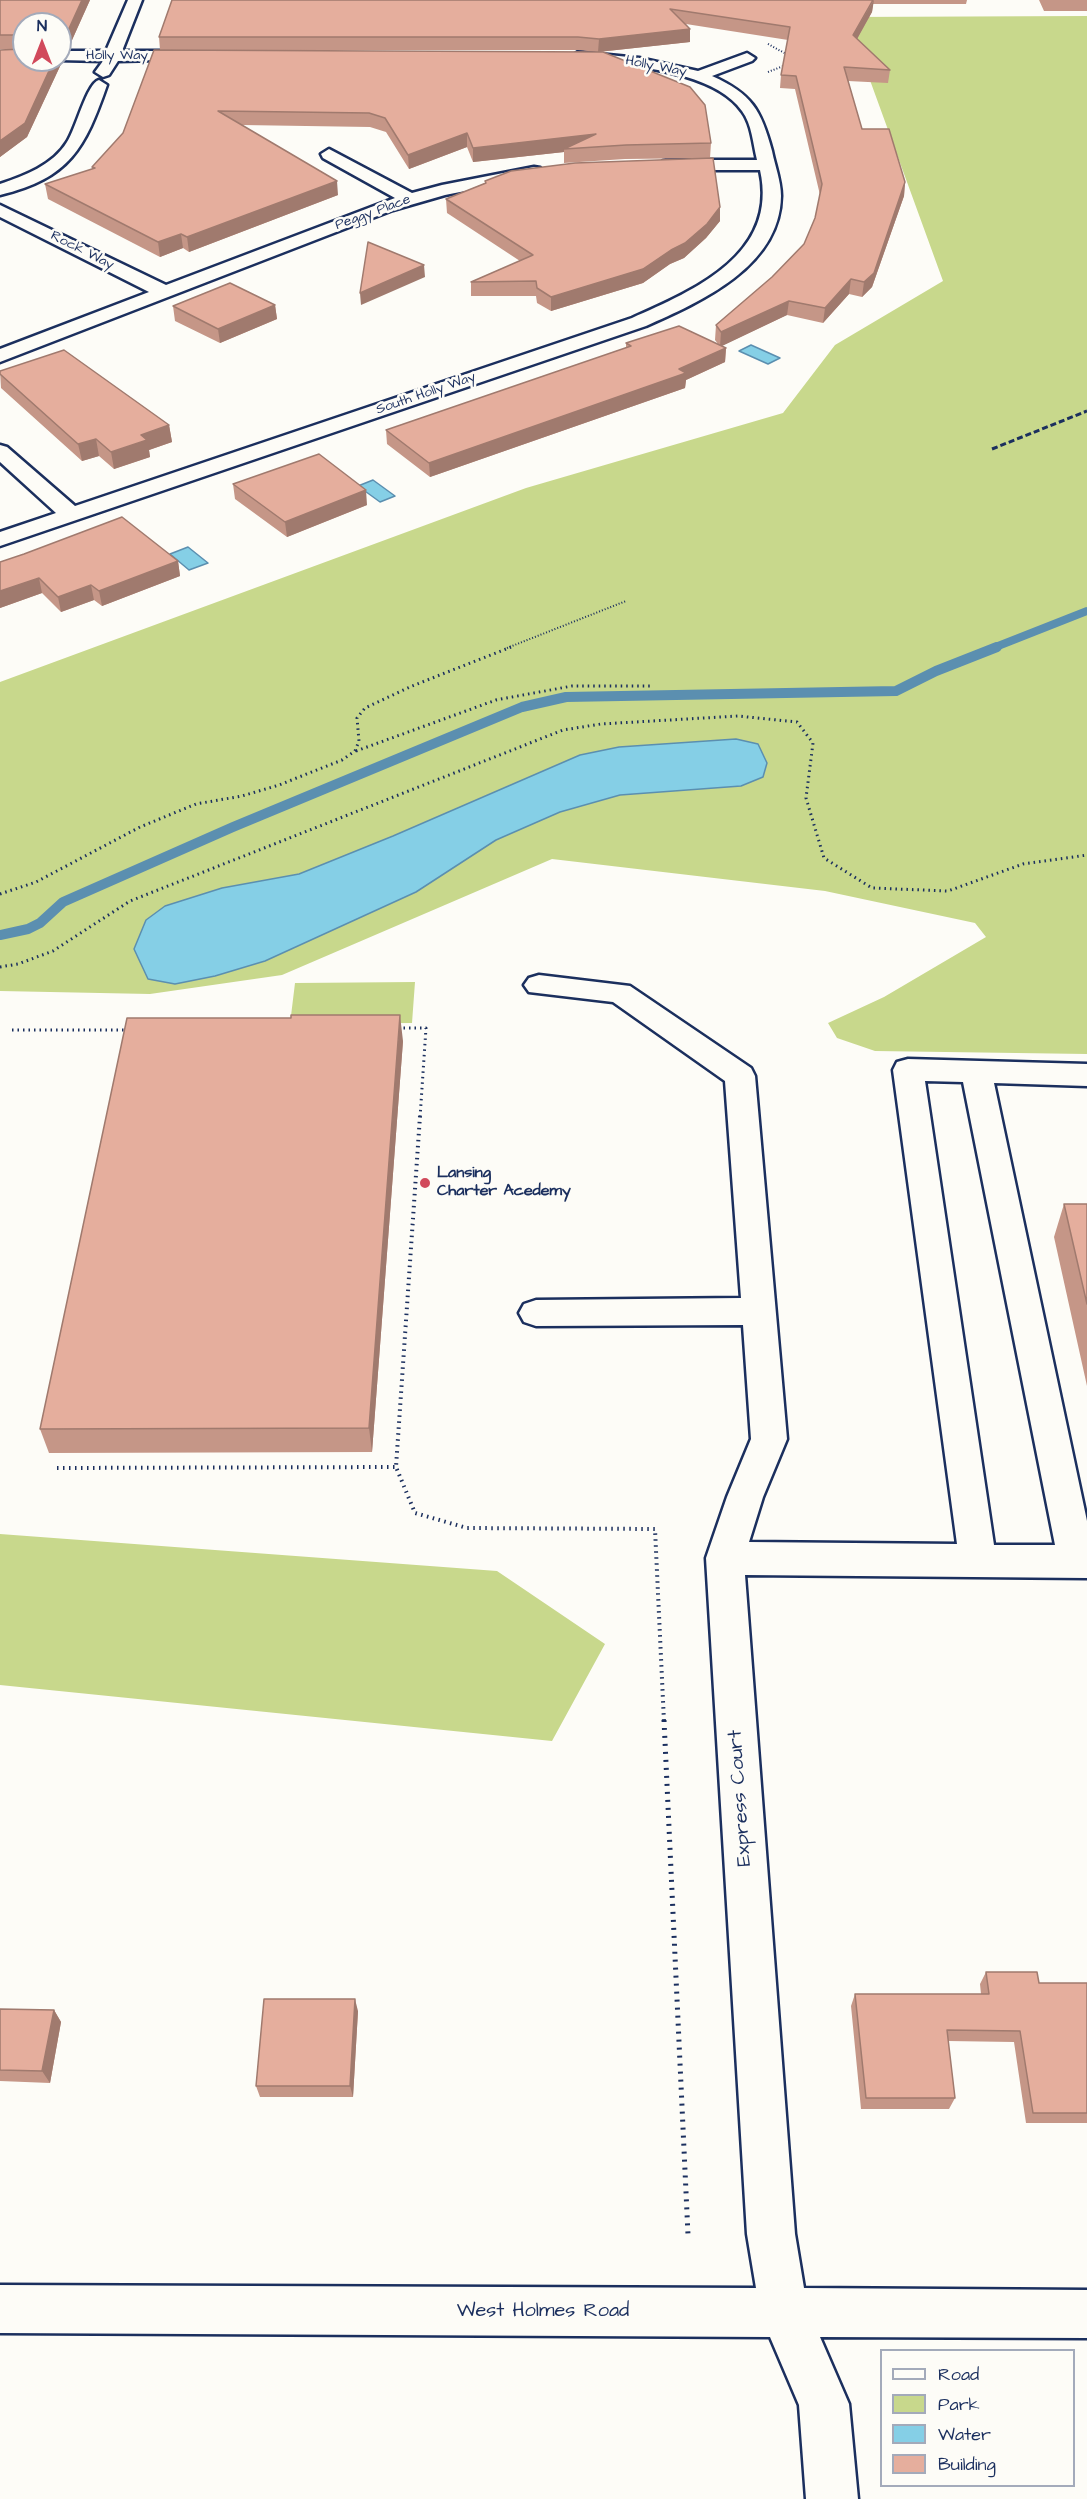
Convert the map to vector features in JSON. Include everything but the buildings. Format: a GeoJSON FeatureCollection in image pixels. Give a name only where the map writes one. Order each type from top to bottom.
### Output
{"type":"FeatureCollection","features":[{"type":"Feature","properties":{"kind":"street"},"geometry":{"type":"LineString","coordinates":[[0,190],[23,182],[64,157],[74,146],[135,0]]}},
{"type":"Feature","properties":{"kind":"street","name":"Holly Way"},"geometry":{"type":"LineString","coordinates":[[72,60],[106,70],[207,56]]}},
{"type":"Feature","properties":{"kind":"street","name":"Holly Way"},"geometry":{"type":"LineString","coordinates":[[566,57],[620,60],[698,76],[718,84],[752,109],[767,165]]}},
{"type":"Feature","properties":{"kind":"street"},"geometry":{"type":"LineString","coordinates":[[698,76],[747,58]]}},
{"type":"Feature","properties":{"kind":"street"},"geometry":{"type":"LineString","coordinates":[[329,154],[409,199]]}},
{"type":"Feature","properties":{"kind":"street"},"geometry":{"type":"LineString","coordinates":[[649,165],[767,165]]}},
{"type":"Feature","properties":{"kind":"street","name":"South Holly Way"},"geometry":{"type":"LineString","coordinates":[[0,539],[639,322],[681,304],[725,277],[756,247],[768,221],[772,197],[767,165]]}},
{"type":"Feature","properties":{"kind":"street","name":"Peggy Place"},"geometry":{"type":"LineString","coordinates":[[0,356],[409,199],[486,180],[553,170]]}},
{"type":"Feature","properties":{"kind":"street","name":"Rock Way"},"geometry":{"type":"LineString","coordinates":[[0,210],[165,292]]}},
{"type":"Feature","properties":{"kind":"street"},"geometry":{"type":"LineString","coordinates":[[0,451],[72,515]]}},
{"type":"Feature","properties":{"kind":"street","name":"Express Court"},"geometry":{"type":"LineString","coordinates":[[539,985],[620,993],[740,1076],[769,1439],[745,1497],[725,1558],[771,2234],[784,2312],[824,2404],[832,2499]]}},
{"type":"Feature","properties":{"kind":"street"},"geometry":{"type":"LineString","coordinates":[[978,1560],[908,1070],[1087,1075]]}},
{"type":"Feature","properties":{"kind":"street"},"geometry":{"type":"LineString","coordinates":[[725,1558],[1082,1562],[976,1072]]}},
{"type":"Feature","properties":{"kind":"street"},"geometry":{"type":"LineString","coordinates":[[536,1313],[759,1300]]}},
{"type":"Feature","properties":{"kind":"street","name":"West Holmes Road"},"geometry":{"type":"LineString","coordinates":[[0,2309],[1087,2314]]}},
{"type":"Feature","properties":{"kind":"path"},"geometry":{"type":"LineString","coordinates":[[759,73],[787,65],[791,58],[785,51],[764,44]]}},
{"type":"Feature","properties":{"kind":"path"},"geometry":{"type":"LineString","coordinates":[[355,751],[359,741],[357,718],[365,708],[412,686],[626,601]]}},
{"type":"Feature","properties":{"kind":"path"},"geometry":{"type":"LineString","coordinates":[[0,894],[36,882],[140,827],[196,804],[242,796],[279,785],[342,760],[355,751],[496,700],[572,686],[650,686]]}},
{"type":"Feature","properties":{"kind":"path"},"geometry":{"type":"LineString","coordinates":[[0,967],[40,956],[71,942],[130,901],[563,730],[602,724],[738,716],[797,722],[813,743],[806,798],[824,858],[872,888],[948,891],[1023,864],[1087,855]]}},
{"type":"Feature","properties":{"kind":"path"},"geometry":{"type":"LineString","coordinates":[[390,1028],[426,1028],[396,1467],[415,1513],[467,1528],[656,1529],[688,2235]]}},
{"type":"Feature","properties":{"kind":"path"},"geometry":{"type":"LineString","coordinates":[[12,1030],[130,1030]]}},
{"type":"Feature","properties":{"kind":"path"},"geometry":{"type":"LineString","coordinates":[[57,1468],[396,1467]]}},
{"type":"Feature","properties":{"kind":"green space"},"geometry":{"type":"Polygon","coordinates":[[[1087,16],[1087,1054],[875,1051],[837,1038],[828,1023],[884,997],[986,937],[975,923],[825,891],[552,859],[282,975],[150,994],[0,991],[0,682],[526,488],[783,413],[835,345],[943,281],[847,17],[1087,16]]]}},
{"type":"Feature","properties":{"kind":"green space"},"geometry":{"type":"Polygon","coordinates":[[[415,982],[412,1023],[290,1024],[295,983],[415,982]]]}},
{"type":"Feature","properties":{"kind":"green space"},"geometry":{"type":"Polygon","coordinates":[[[0,1534],[497,1571],[605,1644],[552,1741],[0,1685],[0,1534]]]}},
{"type":"Feature","properties":{"kind":"water"},"geometry":{"type":"Polygon","coordinates":[[[751,345],[780,358],[768,364],[739,351],[751,345]]]}},
{"type":"Feature","properties":{"kind":"water"},"geometry":{"type":"Polygon","coordinates":[[[373,480],[395,496],[380,502],[358,486],[373,480]]]}},
{"type":"Feature","properties":{"kind":"water"},"geometry":{"type":"Polygon","coordinates":[[[188,547],[208,563],[189,570],[170,554],[188,547]]]}},
{"type":"Feature","properties":{"kind":"water"},"geometry":{"type":"Polygon","coordinates":[[[736,739],[758,744],[767,763],[763,777],[741,786],[620,795],[560,812],[496,840],[416,892],[265,961],[215,976],[175,984],[148,979],[134,949],[146,920],[165,906],[222,888],[299,874],[580,755],[619,747],[736,739]]]}},
{"type":"Feature","properties":{"kind":"waterway"},"geometry":{"type":"LineString","coordinates":[[993,648],[1087,611]]}},
{"type":"Feature","properties":{"kind":"waterway"},"geometry":{"type":"LineString","coordinates":[[0,935],[28,929],[40,923],[63,902],[233,827],[522,707],[566,697],[896,691],[936,671],[997,647]]}},
{"type":"Feature","properties":{"kind":"railway"},"geometry":{"type":"LineString","coordinates":[[992,449],[1087,411]]}},
{"type":"Feature","properties":{"kind":"place","name":"Lansing Charter Acedemy"},"geometry":{"type":"Point","coordinates":[425,1183]}}]}
